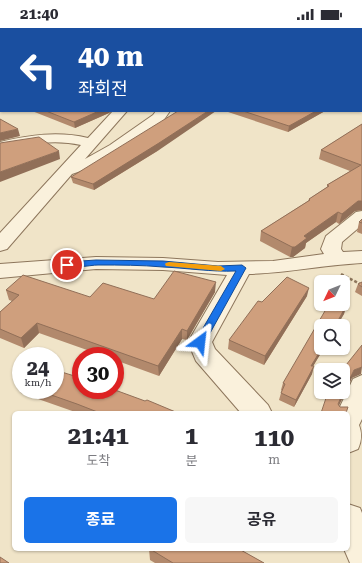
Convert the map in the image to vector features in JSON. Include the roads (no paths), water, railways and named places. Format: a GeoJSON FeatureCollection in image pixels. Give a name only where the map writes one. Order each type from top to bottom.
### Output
{"type":"FeatureCollection","features":[{"type":"Feature","properties":{"kind":"street"},"geometry":{"type":"LineString","coordinates":[[0,245],[119,112]]}},
{"type":"Feature","properties":{"kind":"street"},"geometry":{"type":"LineString","coordinates":[[66,170],[78,167],[99,158],[158,118],[162,112]]}},
{"type":"Feature","properties":{"kind":"street"},"geometry":{"type":"LineString","coordinates":[[0,146],[56,137],[71,138],[91,143]]}},
{"type":"Feature","properties":{"kind":"street"},"geometry":{"type":"LineString","coordinates":[[338,258],[331,249],[333,240],[362,216]]}},
{"type":"Feature","properties":{"kind":"street"},"geometry":{"type":"LineString","coordinates":[[0,271],[96,263],[163,264],[218,269],[273,267],[338,258],[362,257]]}},
{"type":"Feature","properties":{"kind":"street"},"geometry":{"type":"LineString","coordinates":[[242,268],[200,342],[205,354],[256,411]]}},
{"type":"Feature","properties":{"kind":"street"},"geometry":{"type":"LineString","coordinates":[[350,414],[362,386]]}},
{"type":"Feature","properties":{"kind":"street"},"geometry":{"type":"LineString","coordinates":[[350,524],[362,551]]}}]}
